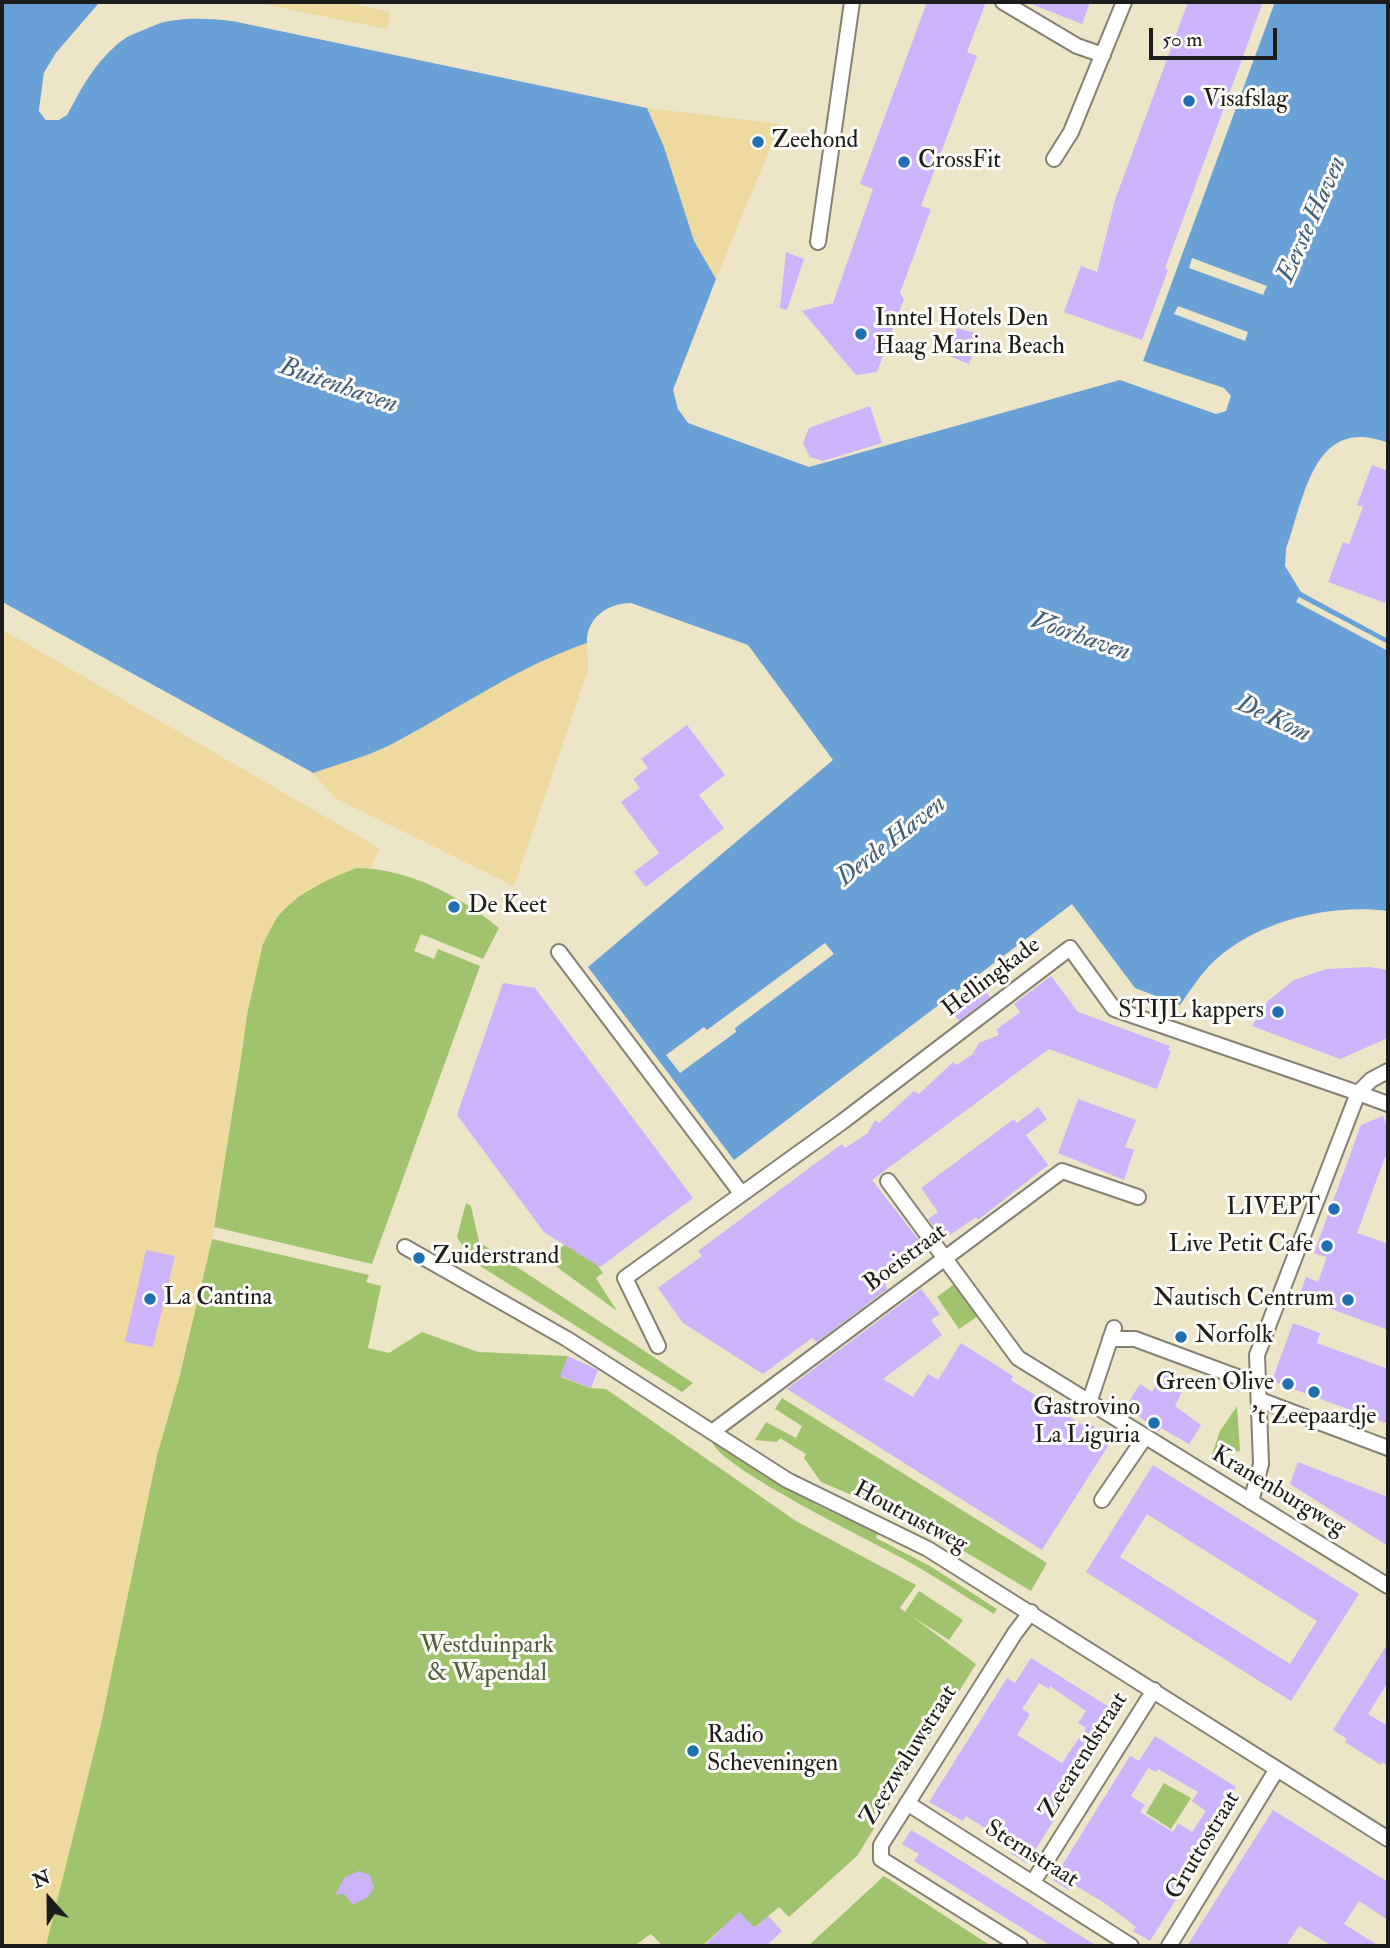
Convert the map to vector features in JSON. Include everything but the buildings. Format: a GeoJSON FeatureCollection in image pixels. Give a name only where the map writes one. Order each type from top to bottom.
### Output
{"type":"FeatureCollection","features":[{"type":"Feature","properties":{"kind":"street"},"geometry":{"type":"LineString","coordinates":[[818,242],[852,2]]}},
{"type":"Feature","properties":{"kind":"street"},"geometry":{"type":"LineString","coordinates":[[1003,2],[1077,46],[1103,55]]}},
{"type":"Feature","properties":{"kind":"street"},"geometry":{"type":"LineString","coordinates":[[1054,159],[1071,132],[1124,2]]}},
{"type":"Feature","properties":{"kind":"street","name":"Hellingkade"},"geometry":{"type":"LineString","coordinates":[[658,1346],[625,1278],[842,1122],[1070,948],[1114,1009],[1359,1093]]}},
{"type":"Feature","properties":{"kind":"street"},"geometry":{"type":"LineString","coordinates":[[559,952],[741,1193]]}},
{"type":"Feature","properties":{"kind":"street"},"geometry":{"type":"LineString","coordinates":[[1251,1502],[1261,1464],[1257,1355],[1260,1344],[1359,1093],[1371,1080],[1388,1071]]}},
{"type":"Feature","properties":{"kind":"street"},"geometry":{"type":"LineString","coordinates":[[1359,1093],[1388,1104]]}},
{"type":"Feature","properties":{"kind":"street","name":"Boeistraat"},"geometry":{"type":"LineString","coordinates":[[712,1432],[1062,1171],[1138,1197]]}},
{"type":"Feature","properties":{"kind":"street","name":"Kranenburgweg"},"geometry":{"type":"LineString","coordinates":[[888,1181],[1018,1359],[1388,1586]]}},
{"type":"Feature","properties":{"kind":"street","name":"Houtrustweg"},"geometry":{"type":"LineString","coordinates":[[405,1247],[567,1339],[787,1480],[884,1525],[1031,1612],[1388,1839]]}},
{"type":"Feature","properties":{"kind":"street"},"geometry":{"type":"LineString","coordinates":[[1089,1403],[1112,1333],[1135,1339],[1388,1448]]}},
{"type":"Feature","properties":{"kind":"street"},"geometry":{"type":"LineString","coordinates":[[1102,1500],[1145,1437]]}},
{"type":"Feature","properties":{"kind":"street","name":"Zeezwaluwstraat"},"geometry":{"type":"LineString","coordinates":[[1020,1946],[881,1859],[881,1845],[1031,1612]]}},
{"type":"Feature","properties":{"kind":"street","name":"Zeearendstraat"},"geometry":{"type":"LineString","coordinates":[[1033,1882],[1154,1690]]}},
{"type":"Feature","properties":{"kind":"street","name":"Gruttostraat"},"geometry":{"type":"LineString","coordinates":[[1169,1946],[1278,1769]]}},
{"type":"Feature","properties":{"kind":"street","name":"Sternstraat"},"geometry":{"type":"LineString","coordinates":[[907,1803],[1131,1946]]}},
{"type":"Feature","properties":{"kind":"green space"},"geometry":{"type":"Polygon","coordinates":[[[356,868],[395,873],[432,886],[468,905],[499,928],[483,959],[421,934],[414,951],[434,959],[438,949],[480,966],[372,1264],[214,1227],[251,986],[260,950],[276,919],[302,894],[356,868]]]}},
{"type":"Feature","properties":{"kind":"green space"},"geometry":{"type":"Polygon","coordinates":[[[466,1203],[471,1206],[479,1242],[693,1383],[682,1392],[472,1261],[457,1237],[466,1203]]]}},
{"type":"Feature","properties":{"kind":"green space"},"geometry":{"type":"Polygon","coordinates":[[[576,1236],[603,1273],[596,1278],[617,1311],[546,1259],[576,1236]]]}},
{"type":"Feature","properties":{"kind":"green space","name":"Westduinpark & Wapendal"},"geometry":{"type":"Polygon","coordinates":[[[212,1239],[369,1275],[366,1282],[381,1286],[368,1348],[389,1353],[422,1332],[478,1352],[568,1356],[561,1377],[590,1388],[606,1389],[796,1521],[916,1585],[900,1608],[905,1612],[919,1591],[963,1620],[949,1640],[910,1615],[976,1664],[857,1856],[789,1917],[779,1907],[754,1928],[739,1913],[702,1946],[663,1946],[651,1934],[634,1946],[12,1946],[120,1631],[157,1455],[179,1378],[212,1239]]]}},
{"type":"Feature","properties":{"kind":"green space"},"geometry":{"type":"Polygon","coordinates":[[[956,1283],[978,1316],[959,1329],[937,1297],[956,1283]]]}},
{"type":"Feature","properties":{"kind":"green space"},"geometry":{"type":"Polygon","coordinates":[[[782,1398],[1047,1563],[1031,1591],[915,1522],[821,1482],[804,1458],[806,1454],[780,1438],[777,1442],[755,1440],[766,1422],[796,1438],[802,1426],[775,1409],[782,1398]]]}},
{"type":"Feature","properties":{"kind":"green space"},"geometry":{"type":"Polygon","coordinates":[[[1237,1406],[1240,1451],[1212,1454],[1220,1431],[1237,1406]]]}},
{"type":"Feature","properties":{"kind":"green space"},"geometry":{"type":"Polygon","coordinates":[[[713,1442],[817,1505],[878,1533],[876,1538],[930,1566],[997,1609],[994,1614],[914,1565],[766,1484],[720,1453],[713,1442]]]}},
{"type":"Feature","properties":{"kind":"green space"},"geometry":{"type":"Polygon","coordinates":[[[1164,1783],[1191,1798],[1171,1829],[1146,1813],[1164,1783]]]}},
{"type":"Feature","properties":{"kind":"green space"},"geometry":{"type":"Polygon","coordinates":[[[884,1876],[988,1944],[992,1946],[808,1946],[884,1876]]]}},
{"type":"Feature","properties":{"kind":"sand"},"geometry":{"type":"Polygon","coordinates":[[[253,2],[345,2],[390,12],[387,29],[253,2]]]}},
{"type":"Feature","properties":{"kind":"sand"},"geometry":{"type":"Polygon","coordinates":[[[647,108],[780,124],[716,279],[694,241],[664,147],[647,108]]]}},
{"type":"Feature","properties":{"kind":"sand"},"geometry":{"type":"Polygon","coordinates":[[[3,630],[379,848],[371,868],[356,868],[299,896],[278,915],[263,944],[248,1010],[212,1239],[179,1378],[157,1455],[101,1724],[46,1946],[2,1946],[3,630]]]}},
{"type":"Feature","properties":{"kind":"sand"},"geometry":{"type":"Polygon","coordinates":[[[587,643],[588,670],[514,886],[335,798],[313,773],[390,745],[536,664],[587,643]]]}},
{"type":"Feature","properties":{"kind":"water"},"geometry":{"type":"Polygon","coordinates":[[[2,2],[100,2],[56,53],[44,73],[39,111],[46,120],[67,115],[97,66],[113,48],[131,35],[151,25],[174,20],[201,19],[233,21],[647,108],[664,147],[694,241],[716,279],[673,390],[678,409],[688,423],[809,467],[1120,380],[1216,414],[1226,411],[1231,396],[1224,388],[1143,361],[1275,2],[1388,2],[1388,443],[1363,437],[1344,440],[1328,450],[1316,465],[1307,485],[1286,549],[1285,566],[1301,592],[1388,639],[1388,911],[1365,909],[1316,913],[1269,927],[1227,951],[1209,966],[1180,1005],[1135,988],[1072,904],[734,1160],[588,967],[833,760],[748,645],[631,603],[614,606],[594,619],[587,643],[536,664],[390,745],[313,773],[2,602],[2,2]]]}},
{"type":"Feature","properties":{"kind":"pier"},"geometry":{"type":"Polygon","coordinates":[[[100,2],[103,2],[59,55],[47,74],[43,110],[48,116],[58,117],[64,113],[91,65],[120,37],[164,18],[199,13],[233,17],[648,104],[651,108],[233,21],[199,17],[165,21],[122,39],[93,67],[67,115],[59,120],[46,120],[39,111],[44,73],[56,53],[100,2]]]}},
{"type":"Feature","properties":{"kind":"pier"},"geometry":{"type":"Polygon","coordinates":[[[1192,258],[1267,286],[1263,295],[1189,268],[1192,258]]]}},
{"type":"Feature","properties":{"kind":"pier"},"geometry":{"type":"Polygon","coordinates":[[[1178,306],[1248,332],[1245,341],[1174,314],[1178,306]]]}},
{"type":"Feature","properties":{"kind":"pier"},"geometry":{"type":"Polygon","coordinates":[[[1299,597],[1388,644],[1388,651],[1296,602],[1299,597]]]}},
{"type":"Feature","properties":{"kind":"pier"},"geometry":{"type":"Polygon","coordinates":[[[2,602],[313,773],[316,776],[6,609],[2,602]]]}},
{"type":"Feature","properties":{"kind":"pier"},"geometry":{"type":"Polygon","coordinates":[[[825,943],[834,954],[680,1073],[666,1055],[704,1027],[707,1030],[825,943]]]}},
{"type":"Feature","properties":{"kind":"place","name":"Visafslag"},"geometry":{"type":"Point","coordinates":[1189,101]}},
{"type":"Feature","properties":{"kind":"place","name":"Zeehond"},"geometry":{"type":"Point","coordinates":[758,142]}},
{"type":"Feature","properties":{"kind":"place","name":"CrossFit"},"geometry":{"type":"Point","coordinates":[904,162]}},
{"type":"Feature","properties":{"kind":"place","name":"Inntel Hotels Den Haag Marina Beach"},"geometry":{"type":"Point","coordinates":[861,334]}},
{"type":"Feature","properties":{"kind":"place","name":"De Keet"},"geometry":{"type":"Point","coordinates":[454,907]}},
{"type":"Feature","properties":{"kind":"place","name":"STIJL kappers"},"geometry":{"type":"Point","coordinates":[1278,1012]}},
{"type":"Feature","properties":{"kind":"place","name":"LIVEPT"},"geometry":{"type":"Point","coordinates":[1334,1209]}},
{"type":"Feature","properties":{"kind":"place","name":"Live Petit Cafe"},"geometry":{"type":"Point","coordinates":[1327,1246]}},
{"type":"Feature","properties":{"kind":"place","name":"Zuiderstrand"},"geometry":{"type":"Point","coordinates":[419,1258]}},
{"type":"Feature","properties":{"kind":"place","name":"La Cantina"},"geometry":{"type":"Point","coordinates":[150,1299]}},
{"type":"Feature","properties":{"kind":"place","name":"Nautisch Centrum"},"geometry":{"type":"Point","coordinates":[1348,1300]}},
{"type":"Feature","properties":{"kind":"place","name":"Norfolk"},"geometry":{"type":"Point","coordinates":[1181,1337]}},
{"type":"Feature","properties":{"kind":"place","name":"Green Olive"},"geometry":{"type":"Point","coordinates":[1288,1384]}},
{"type":"Feature","properties":{"kind":"place","name":"'t Zeepaardje"},"geometry":{"type":"Point","coordinates":[1314,1392]}},
{"type":"Feature","properties":{"kind":"place","name":"Gastrovino La Liguria"},"geometry":{"type":"Point","coordinates":[1154,1423]}},
{"type":"Feature","properties":{"kind":"place","name":"Radio Scheveningen"},"geometry":{"type":"Point","coordinates":[693,1751]}},
{"type":"Feature","properties":{"kind":"water label","name":"Eerste Haven"},"geometry":{"type":"Point","coordinates":[1313,220]}},
{"type":"Feature","properties":{"kind":"water label","name":"Buitenhaven"},"geometry":{"type":"Point","coordinates":[338,387]}},
{"type":"Feature","properties":{"kind":"water label","name":"Voorhaven"},"geometry":{"type":"Point","coordinates":[1080,638]}},
{"type":"Feature","properties":{"kind":"water label","name":"De Kom"},"geometry":{"type":"Point","coordinates":[1273,720]}},
{"type":"Feature","properties":{"kind":"water label","name":"Derde Haven"},"geometry":{"type":"Point","coordinates":[892,842]}}]}
